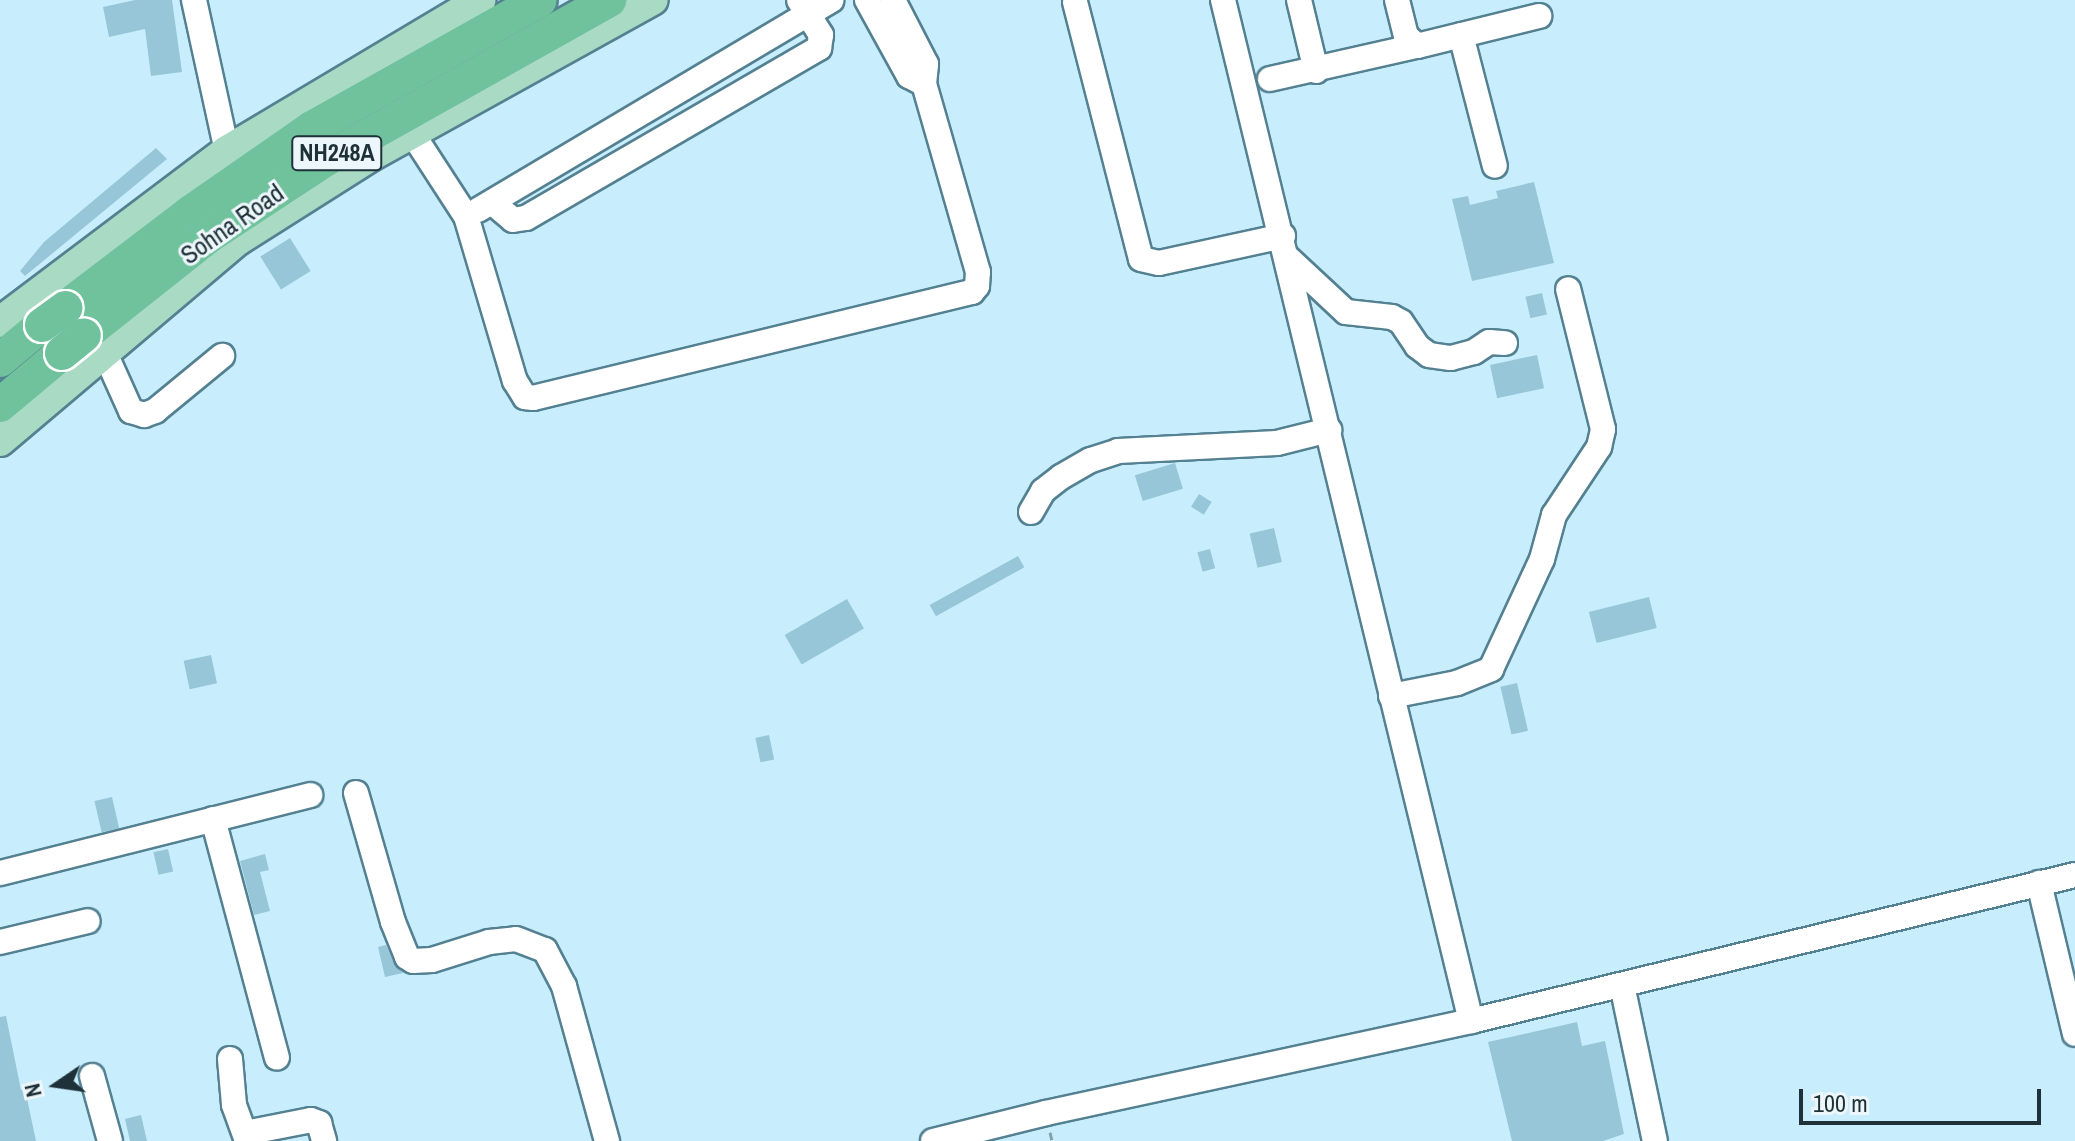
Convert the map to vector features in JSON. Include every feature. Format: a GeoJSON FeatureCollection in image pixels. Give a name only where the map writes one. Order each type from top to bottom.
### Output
{"type":"FeatureCollection","features":[{"type":"Feature","properties":{"kind":"highway","name":"Sohna Road"},"geometry":{"type":"LineString","coordinates":[[0,405],[191,212],[312,128],[540,0]]}},
{"type":"Feature","properties":{"kind":"highway","name":"Sohna Road"},"geometry":{"type":"LineString","coordinates":[[0,360],[69,333],[326,159],[609,0]]}},
{"type":"Feature","properties":{"kind":"main road"},"geometry":{"type":"LineString","coordinates":[[0,441],[69,333],[227,151],[480,0]]}},
{"type":"Feature","properties":{"kind":"main road"},"geometry":{"type":"LineString","coordinates":[[0,322],[69,333],[238,240],[412,133],[653,0]]}},
{"type":"Feature","properties":{"kind":"street"},"geometry":{"type":"LineString","coordinates":[[194,0],[227,151]]}},
{"type":"Feature","properties":{"kind":"street"},"geometry":{"type":"LineString","coordinates":[[466,216],[493,203],[803,7],[831,0]]}},
{"type":"Feature","properties":{"kind":"street"},"geometry":{"type":"LineString","coordinates":[[867,0],[909,76],[924,84]]}},
{"type":"Feature","properties":{"kind":"street"},"geometry":{"type":"LineString","coordinates":[[412,133],[466,216],[515,381],[525,397],[533,398],[972,292],[977,286],[978,272],[924,84],[926,64],[893,0]]}},
{"type":"Feature","properties":{"kind":"street"},"geometry":{"type":"LineString","coordinates":[[1223,0],[1471,1021]]}},
{"type":"Feature","properties":{"kind":"street"},"geometry":{"type":"LineString","coordinates":[[1299,0],[1316,71]]}},
{"type":"Feature","properties":{"kind":"street"},"geometry":{"type":"LineString","coordinates":[[1397,0],[1406,36],[1417,46]]}},
{"type":"Feature","properties":{"kind":"street"},"geometry":{"type":"LineString","coordinates":[[1075,2],[1141,259],[1159,263],[1285,247]]}},
{"type":"Feature","properties":{"kind":"street"},"geometry":{"type":"LineString","coordinates":[[493,203],[513,220],[526,218],[793,63],[821,44],[821,35],[803,7]]}},
{"type":"Feature","properties":{"kind":"street"},"geometry":{"type":"LineString","coordinates":[[1270,79],[1316,71],[1539,16]]}},
{"type":"Feature","properties":{"kind":"street"},"geometry":{"type":"LineString","coordinates":[[1461,35],[1495,166]]}},
{"type":"Feature","properties":{"kind":"street"},"geometry":{"type":"LineString","coordinates":[[1285,247],[1342,310],[1354,315],[1392,317],[1407,328],[1417,346],[1429,355],[1451,358],[1474,352],[1489,342],[1505,343]]}},
{"type":"Feature","properties":{"kind":"street"},"geometry":{"type":"LineString","coordinates":[[1391,696],[1457,683],[1491,669],[1542,559],[1554,515],[1599,447],[1603,429],[1568,289]]}},
{"type":"Feature","properties":{"kind":"street"},"geometry":{"type":"LineString","coordinates":[[69,333],[131,411],[144,415],[155,411],[222,356]]}},
{"type":"Feature","properties":{"kind":"street"},"geometry":{"type":"LineString","coordinates":[[1031,512],[1043,491],[1061,477],[1091,460],[1118,451],[1277,443],[1329,430]]}},
{"type":"Feature","properties":{"kind":"street"},"geometry":{"type":"LineString","coordinates":[[356,793],[393,922],[407,957],[413,961],[432,960],[489,942],[516,939],[545,950],[564,986],[607,1141]]}},
{"type":"Feature","properties":{"kind":"street"},"geometry":{"type":"LineString","coordinates":[[0,873],[310,795]]}},
{"type":"Feature","properties":{"kind":"street"},"geometry":{"type":"LineString","coordinates":[[213,819],[277,1058]]}},
{"type":"Feature","properties":{"kind":"street"},"geometry":{"type":"LineString","coordinates":[[933,1141],[1061,1109],[1471,1021],[2075,875]]}},
{"type":"Feature","properties":{"kind":"street"},"geometry":{"type":"LineString","coordinates":[[2039,883],[2075,1034]]}},
{"type":"Feature","properties":{"kind":"street"},"geometry":{"type":"LineString","coordinates":[[0,942],[88,921]]}},
{"type":"Feature","properties":{"kind":"street"},"geometry":{"type":"LineString","coordinates":[[1622,985],[1655,1141]]}},
{"type":"Feature","properties":{"kind":"street"},"geometry":{"type":"LineString","coordinates":[[230,1059],[234,1105],[246,1137],[311,1120],[319,1123],[324,1141]]}},
{"type":"Feature","properties":{"kind":"street"},"geometry":{"type":"LineString","coordinates":[[92,1076],[110,1141]]}},
{"type":"Feature","properties":{"kind":"building"},"geometry":{"type":"Polygon","coordinates":[[[135,0],[172,0],[182,72],[151,76],[145,29],[109,37],[103,7],[135,0]]]}},
{"type":"Feature","properties":{"kind":"building"},"geometry":{"type":"Polygon","coordinates":[[[156,148],[167,159],[25,276],[20,271],[44,242],[156,148]]]}},
{"type":"Feature","properties":{"kind":"building"},"geometry":{"type":"Polygon","coordinates":[[[1534,182],[1554,263],[1472,281],[1452,199],[1468,196],[1470,205],[1498,198],[1496,191],[1534,182]]]}},
{"type":"Feature","properties":{"kind":"building"},"geometry":{"type":"Polygon","coordinates":[[[290,238],[311,271],[281,290],[260,257],[290,238]]]}},
{"type":"Feature","properties":{"kind":"building"},"geometry":{"type":"Polygon","coordinates":[[[1542,293],[1547,314],[1530,318],[1525,297],[1542,293]]]}},
{"type":"Feature","properties":{"kind":"building"},"geometry":{"type":"Polygon","coordinates":[[[1537,355],[1544,388],[1497,398],[1490,365],[1537,355]]]}},
{"type":"Feature","properties":{"kind":"building"},"geometry":{"type":"Polygon","coordinates":[[[1175,463],[1183,489],[1143,501],[1135,475],[1175,463]]]}},
{"type":"Feature","properties":{"kind":"building"},"geometry":{"type":"Polygon","coordinates":[[[1199,494],[1212,502],[1204,515],[1191,507],[1199,494]]]}},
{"type":"Feature","properties":{"kind":"building"},"geometry":{"type":"Polygon","coordinates":[[[1274,528],[1282,562],[1258,568],[1250,534],[1274,528]]]}},
{"type":"Feature","properties":{"kind":"building"},"geometry":{"type":"Polygon","coordinates":[[[1210,549],[1215,568],[1203,572],[1197,552],[1210,549]]]}},
{"type":"Feature","properties":{"kind":"building"},"geometry":{"type":"Polygon","coordinates":[[[1018,556],[1024,567],[936,616],[930,605],[1018,556]]]}},
{"type":"Feature","properties":{"kind":"building"},"geometry":{"type":"Polygon","coordinates":[[[1649,597],[1657,628],[1597,643],[1589,612],[1649,597]]]}},
{"type":"Feature","properties":{"kind":"building"},"geometry":{"type":"Polygon","coordinates":[[[847,599],[864,628],[802,664],[785,635],[847,599]]]}},
{"type":"Feature","properties":{"kind":"building"},"geometry":{"type":"Polygon","coordinates":[[[211,655],[217,683],[190,689],[184,661],[211,655]]]}},
{"type":"Feature","properties":{"kind":"building"},"geometry":{"type":"Polygon","coordinates":[[[1517,683],[1528,731],[1511,735],[1500,687],[1517,683]]]}},
{"type":"Feature","properties":{"kind":"building"},"geometry":{"type":"Polygon","coordinates":[[[769,735],[774,759],[761,762],[755,738],[769,735]]]}},
{"type":"Feature","properties":{"kind":"building"},"geometry":{"type":"Polygon","coordinates":[[[112,797],[119,828],[102,832],[94,801],[112,797]]]}},
{"type":"Feature","properties":{"kind":"building"},"geometry":{"type":"Polygon","coordinates":[[[168,849],[173,871],[159,875],[153,852],[168,849]]]}},
{"type":"Feature","properties":{"kind":"building"},"geometry":{"type":"Polygon","coordinates":[[[265,854],[269,870],[260,872],[270,911],[254,915],[240,861],[265,854]]]}},
{"type":"Feature","properties":{"kind":"building"},"geometry":{"type":"Polygon","coordinates":[[[386,945],[394,963],[403,973],[385,977],[378,947],[386,945]]]}},
{"type":"Feature","properties":{"kind":"building"},"geometry":{"type":"Polygon","coordinates":[[[6,1016],[21,1090],[25,1089],[36,1141],[0,1141],[0,1017],[6,1016]]]}},
{"type":"Feature","properties":{"kind":"building"},"geometry":{"type":"Polygon","coordinates":[[[1577,1022],[1582,1046],[1605,1041],[1624,1134],[1603,1141],[1512,1141],[1488,1042],[1577,1022]]]}},
{"type":"Feature","properties":{"kind":"building"},"geometry":{"type":"Polygon","coordinates":[[[141,1115],[147,1141],[130,1141],[125,1119],[141,1115]]]}}]}
